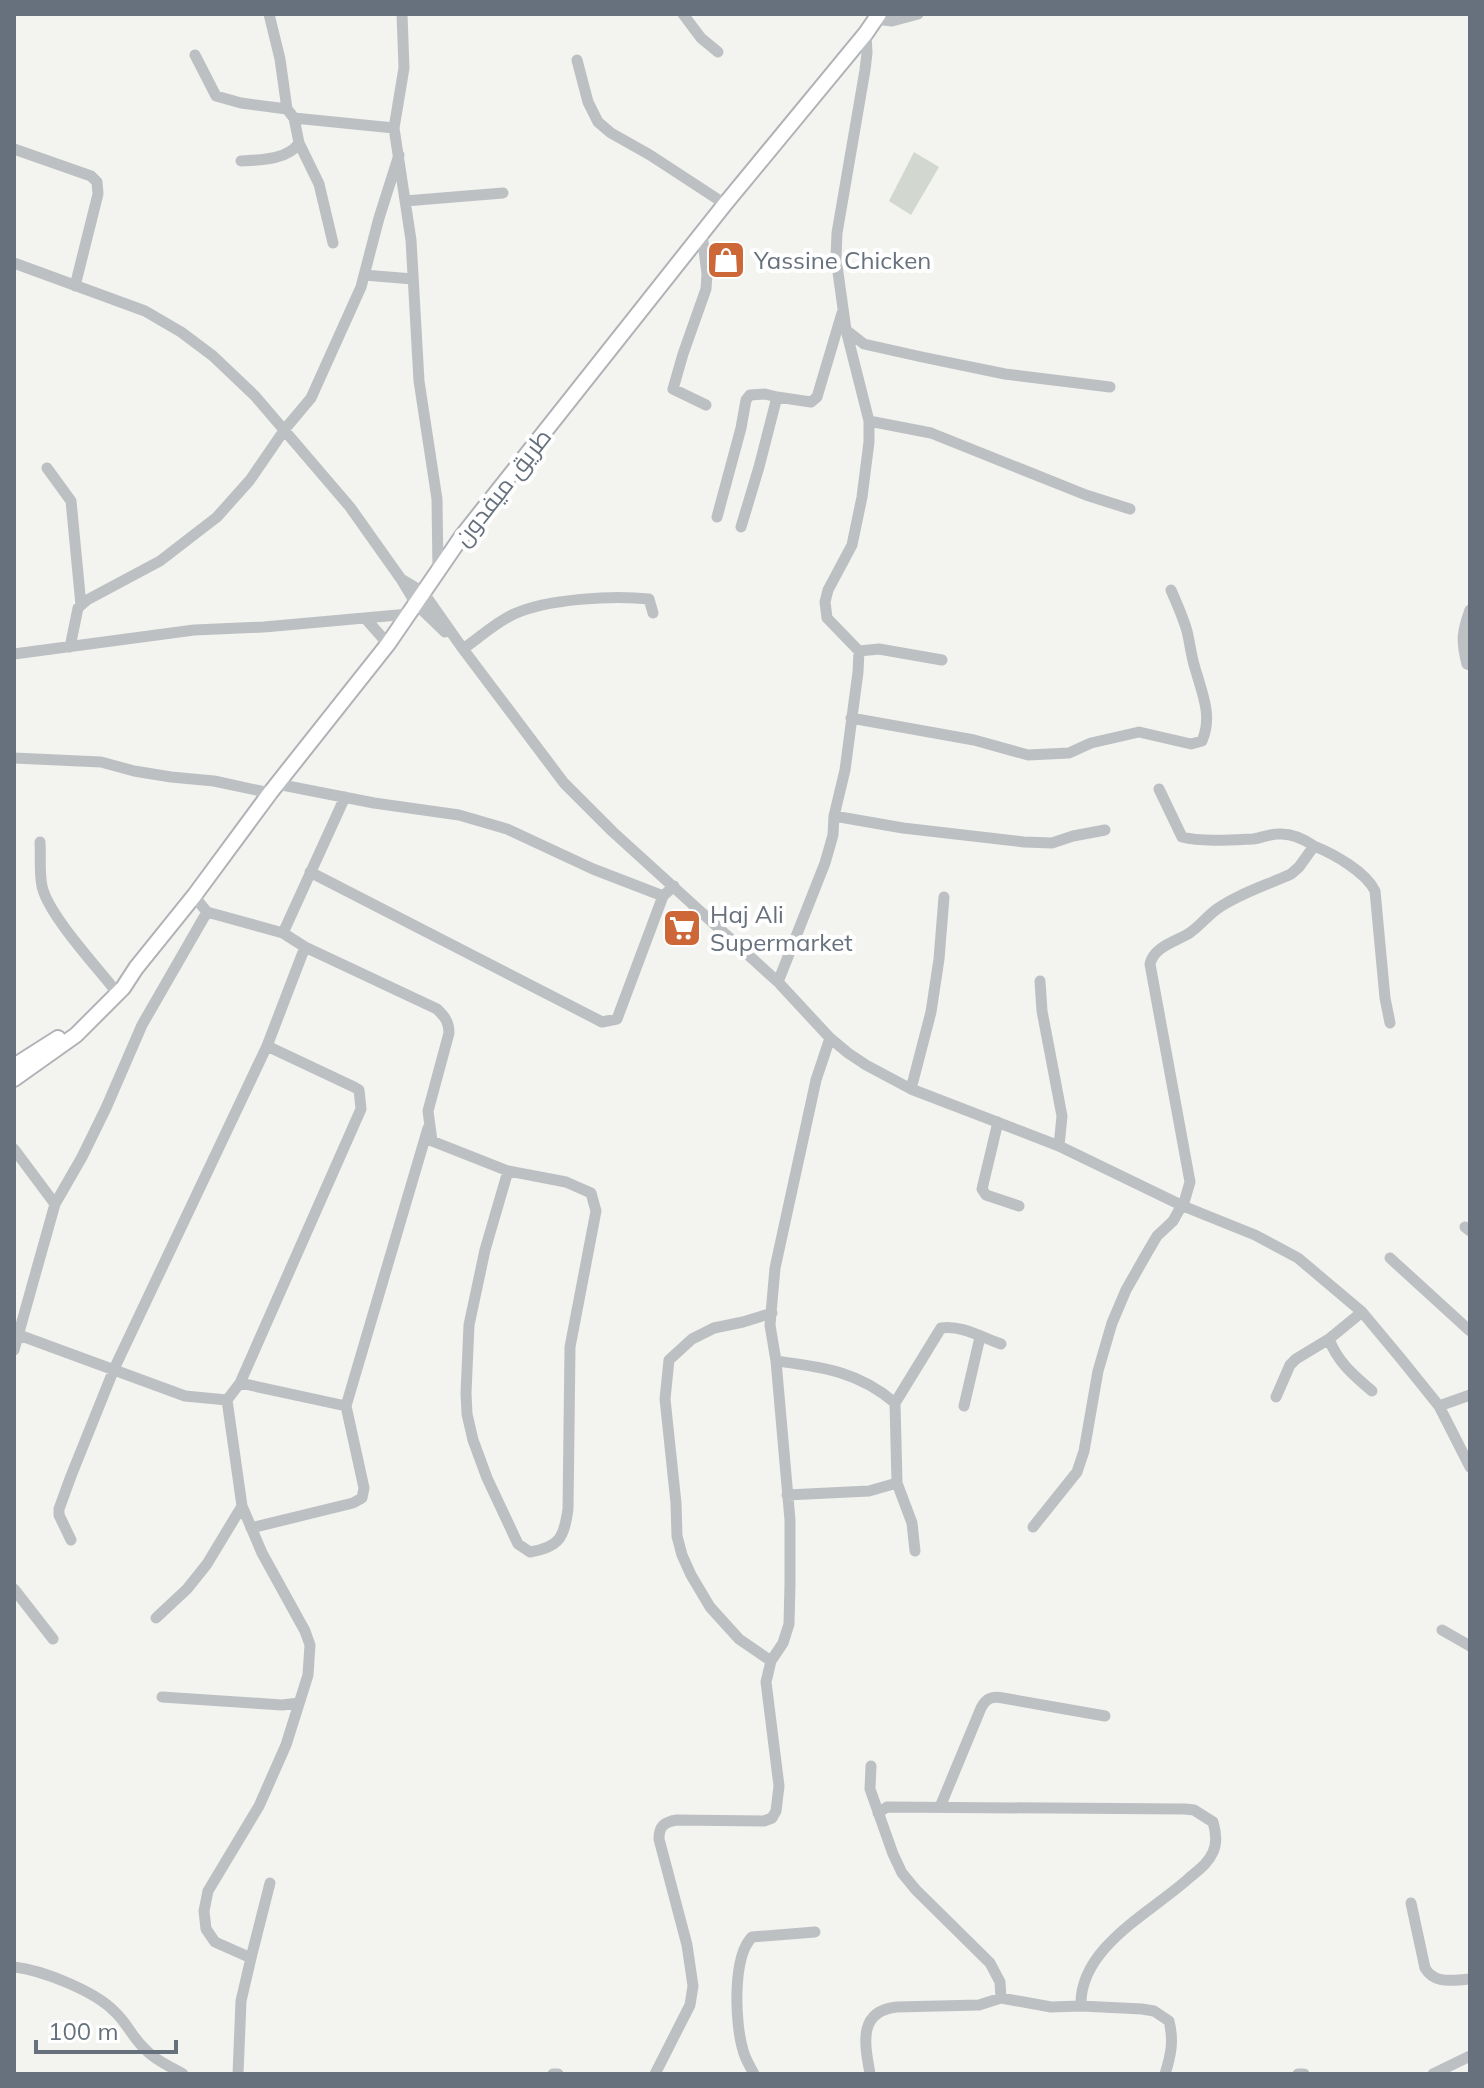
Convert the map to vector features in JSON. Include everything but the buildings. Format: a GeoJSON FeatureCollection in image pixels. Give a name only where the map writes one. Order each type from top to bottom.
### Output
{"type":"FeatureCollection","features":[{"type":"Feature","properties":{"kind":"main road","name":"طريق ميفدون"},"geometry":{"type":"LineString","coordinates":[[14,1079],[76,1035],[123,988],[273,788],[388,644],[462,536],[725,204],[878,17]]}},
{"type":"Feature","properties":{"kind":"main road","name":"طريق ميفدون"},"geometry":{"type":"LineString","coordinates":[[14,1066],[79,1023],[136,968]]}},
{"type":"Feature","properties":{"kind":"street"},"geometry":{"type":"LineString","coordinates":[[269,14],[299,143],[319,184],[333,243]]}},
{"type":"Feature","properties":{"kind":"street"},"geometry":{"type":"LineString","coordinates":[[402,14],[404,68],[394,128],[413,279],[419,381],[435,478],[438,570]]}},
{"type":"Feature","properties":{"kind":"street"},"geometry":{"type":"LineString","coordinates":[[683,14],[701,38],[718,52]]}},
{"type":"Feature","properties":{"kind":"street"},"geometry":{"type":"LineString","coordinates":[[878,17],[892,21],[918,14]]}},
{"type":"Feature","properties":{"kind":"street"},"geometry":{"type":"LineString","coordinates":[[778,982],[833,835],[858,672],[859,651],[827,618],[825,597],[852,545],[862,497],[869,421],[846,330],[836,258],[842,193],[865,70],[866,33]]}},
{"type":"Feature","properties":{"kind":"street"},"geometry":{"type":"LineString","coordinates":[[195,55],[216,96],[291,114],[394,128]]}},
{"type":"Feature","properties":{"kind":"street"},"geometry":{"type":"LineString","coordinates":[[577,60],[588,102],[598,122],[725,204]]}},
{"type":"Feature","properties":{"kind":"street"},"geometry":{"type":"LineString","coordinates":[[241,161],[288,153],[299,143]]}},
{"type":"Feature","properties":{"kind":"street"},"geometry":{"type":"LineString","coordinates":[[14,149],[91,176],[97,182],[98,194],[75,286]]}},
{"type":"Feature","properties":{"kind":"street"},"geometry":{"type":"LineString","coordinates":[[70,647],[75,618],[81,605],[160,561],[217,517],[250,480],[311,398],[361,287],[399,155]]}},
{"type":"Feature","properties":{"kind":"street"},"geometry":{"type":"LineString","coordinates":[[405,201],[503,193]]}},
{"type":"Feature","properties":{"kind":"street"},"geometry":{"type":"LineString","coordinates":[[702,234],[706,289],[673,389],[706,405]]}},
{"type":"Feature","properties":{"kind":"street"},"geometry":{"type":"LineString","coordinates":[[14,263],[145,311],[213,356],[285,429],[350,507],[416,603],[463,649],[564,783],[613,832],[778,982],[830,1038],[866,1065],[911,1089],[1059,1146],[1182,1206],[1255,1235],[1298,1258],[1362,1312],[1439,1406],[1470,1467]]}},
{"type":"Feature","properties":{"kind":"street"},"geometry":{"type":"LineString","coordinates":[[364,275],[413,279]]}},
{"type":"Feature","properties":{"kind":"street"},"geometry":{"type":"LineString","coordinates":[[717,517],[746,400],[750,395],[765,394],[811,402],[817,397],[843,308]]}},
{"type":"Feature","properties":{"kind":"street"},"geometry":{"type":"LineString","coordinates":[[846,330],[864,344],[922,357],[1005,374],[1110,387]]}},
{"type":"Feature","properties":{"kind":"street"},"geometry":{"type":"LineString","coordinates":[[741,527],[777,397]]}},
{"type":"Feature","properties":{"kind":"street"},"geometry":{"type":"LineString","coordinates":[[869,421],[931,433],[1086,495],[1130,509]]}},
{"type":"Feature","properties":{"kind":"street"},"geometry":{"type":"LineString","coordinates":[[47,468],[71,501],[81,605]]}},
{"type":"Feature","properties":{"kind":"street"},"geometry":{"type":"LineString","coordinates":[[437,521],[442,535],[462,536]]}},
{"type":"Feature","properties":{"kind":"street"},"geometry":{"type":"LineString","coordinates":[[851,718],[974,740],[1028,755],[1069,753],[1091,743],[1139,732],[1191,744],[1202,741],[1208,719],[1204,696],[1188,634],[1171,590]]}},
{"type":"Feature","properties":{"kind":"street"},"geometry":{"type":"LineString","coordinates":[[463,649],[525,609],[627,597],[649,599],[653,613]]}},
{"type":"Feature","properties":{"kind":"street"},"geometry":{"type":"LineString","coordinates":[[14,654],[194,630],[365,618],[416,603]]}},
{"type":"Feature","properties":{"kind":"street"},"geometry":{"type":"LineString","coordinates":[[1470,610],[1462,644],[1467,664],[1470,665]]}},
{"type":"Feature","properties":{"kind":"street"},"geometry":{"type":"LineString","coordinates":[[365,618],[388,644]]}},
{"type":"Feature","properties":{"kind":"street"},"geometry":{"type":"LineString","coordinates":[[859,651],[879,649],[942,660]]}},
{"type":"Feature","properties":{"kind":"street"},"geometry":{"type":"LineString","coordinates":[[14,758],[101,762],[171,777],[345,797],[459,815],[507,829],[593,869],[663,896]]}},
{"type":"Feature","properties":{"kind":"street"},"geometry":{"type":"LineString","coordinates":[[1159,789],[1182,837],[1230,840],[1278,834],[1300,838],[1347,864],[1370,881],[1375,891],[1390,1023]]}},
{"type":"Feature","properties":{"kind":"street"},"geometry":{"type":"LineString","coordinates":[[283,933],[345,797]]}},
{"type":"Feature","properties":{"kind":"street"},"geometry":{"type":"LineString","coordinates":[[834,816],[903,828],[1024,842],[1052,843],[1105,830]]}},
{"type":"Feature","properties":{"kind":"street"},"geometry":{"type":"LineString","coordinates":[[40,842],[44,895],[114,989]]}},
{"type":"Feature","properties":{"kind":"street"},"geometry":{"type":"LineString","coordinates":[[1033,1527],[1077,1472],[1084,1451],[1098,1371],[1112,1323],[1126,1290],[1157,1236],[1173,1221],[1182,1206],[1190,1182],[1151,960],[1164,947],[1200,926],[1210,914],[1224,905],[1291,874],[1314,846]]}},
{"type":"Feature","properties":{"kind":"street"},"geometry":{"type":"LineString","coordinates":[[310,872],[602,1022],[617,1019],[663,896],[674,886]]}},
{"type":"Feature","properties":{"kind":"street"},"geometry":{"type":"LineString","coordinates":[[194,896],[207,912],[283,933],[305,947],[437,1009],[449,1025],[449,1033],[430,1099],[432,1141],[508,1171],[580,1187],[591,1193],[596,1211],[570,1347],[568,1509],[565,1530],[557,1543],[544,1550],[530,1552],[518,1544],[487,1478],[467,1414],[469,1325],[485,1250],[508,1171]]}},
{"type":"Feature","properties":{"kind":"street"},"geometry":{"type":"LineString","coordinates":[[911,1089],[931,1012],[944,897]]}},
{"type":"Feature","properties":{"kind":"street"},"geometry":{"type":"LineString","coordinates":[[14,1350],[55,1204],[106,1108],[142,1025],[207,912]]}},
{"type":"Feature","properties":{"kind":"street"},"geometry":{"type":"LineString","coordinates":[[71,1540],[59,1509],[114,1369],[267,1046],[305,947]]}},
{"type":"Feature","properties":{"kind":"street"},"geometry":{"type":"LineString","coordinates":[[1040,981],[1042,1011],[1062,1116],[1059,1146]]}},
{"type":"Feature","properties":{"kind":"street"},"geometry":{"type":"LineString","coordinates":[[655,2074],[690,2005],[693,1986],[687,1945],[659,1831],[662,1825],[677,1820],[764,1821],[772,1818],[776,1811],[779,1786],[766,1682],[771,1661],[783,1643],[789,1624],[790,1520],[770,1325],[775,1268],[816,1080],[830,1038]]}},
{"type":"Feature","properties":{"kind":"street"},"geometry":{"type":"LineString","coordinates":[[251,1958],[215,1942],[206,1929],[204,1911],[208,1891],[264,1794],[286,1745],[308,1675],[310,1645],[262,1553],[242,1506],[227,1400],[240,1383],[361,1109],[359,1090],[267,1046]]}},
{"type":"Feature","properties":{"kind":"street"},"geometry":{"type":"LineString","coordinates":[[998,1122],[982,1189],[986,1195],[1019,1206]]}},
{"type":"Feature","properties":{"kind":"street"},"geometry":{"type":"LineString","coordinates":[[251,1528],[353,1503],[362,1498],[364,1488],[346,1406],[429,1123]]}},
{"type":"Feature","properties":{"kind":"street"},"geometry":{"type":"LineString","coordinates":[[14,1149],[55,1204]]}},
{"type":"Feature","properties":{"kind":"street"},"geometry":{"type":"LineString","coordinates":[[1390,1258],[1470,1331]]}},
{"type":"Feature","properties":{"kind":"street"},"geometry":{"type":"LineString","coordinates":[[14,1303],[29,1298]]}},
{"type":"Feature","properties":{"kind":"street"},"geometry":{"type":"LineString","coordinates":[[1276,1397],[1290,1365],[1296,1359],[1329,1339],[1362,1312]]}},
{"type":"Feature","properties":{"kind":"street"},"geometry":{"type":"LineString","coordinates":[[771,1661],[739,1639],[710,1607],[682,1555],[677,1536],[665,1399],[669,1360],[692,1339],[714,1328],[772,1313]]}},
{"type":"Feature","properties":{"kind":"street"},"geometry":{"type":"LineString","coordinates":[[915,1551],[912,1523],[897,1483],[895,1403],[941,1328],[970,1331],[1001,1344]]}},
{"type":"Feature","properties":{"kind":"street"},"geometry":{"type":"LineString","coordinates":[[19,1335],[185,1396],[227,1400]]}},
{"type":"Feature","properties":{"kind":"street"},"geometry":{"type":"LineString","coordinates":[[964,1406],[980,1337]]}},
{"type":"Feature","properties":{"kind":"street"},"geometry":{"type":"LineString","coordinates":[[1329,1339],[1335,1355],[1372,1391]]}},
{"type":"Feature","properties":{"kind":"street"},"geometry":{"type":"LineString","coordinates":[[776,1361],[846,1374],[880,1390],[895,1403]]}},
{"type":"Feature","properties":{"kind":"street"},"geometry":{"type":"LineString","coordinates":[[240,1383],[346,1406]]}},
{"type":"Feature","properties":{"kind":"street"},"geometry":{"type":"LineString","coordinates":[[1439,1406],[1470,1395]]}},
{"type":"Feature","properties":{"kind":"street"},"geometry":{"type":"LineString","coordinates":[[787,1495],[869,1491],[897,1483]]}},
{"type":"Feature","properties":{"kind":"street"},"geometry":{"type":"LineString","coordinates":[[156,1618],[187,1589],[207,1564],[242,1506]]}},
{"type":"Feature","properties":{"kind":"street"},"geometry":{"type":"LineString","coordinates":[[14,1589],[53,1639]]}},
{"type":"Feature","properties":{"kind":"street"},"geometry":{"type":"LineString","coordinates":[[1442,1630],[1470,1646]]}},
{"type":"Feature","properties":{"kind":"street"},"geometry":{"type":"LineString","coordinates":[[162,1697],[282,1705],[299,1703]]}},
{"type":"Feature","properties":{"kind":"street"},"geometry":{"type":"LineString","coordinates":[[940,1807],[984,1701],[1003,1698],[1105,1716]]}},
{"type":"Feature","properties":{"kind":"street"},"geometry":{"type":"LineString","coordinates":[[871,1766],[870,1789],[902,1873],[990,1963],[1000,1982],[1001,1998]]}},
{"type":"Feature","properties":{"kind":"street"},"geometry":{"type":"LineString","coordinates":[[878,1813],[887,1807],[1185,1809],[1194,1810],[1213,1822],[1216,1841],[1207,1863],[1127,1926],[1108,1945],[1085,1977],[1080,1992],[1081,2006]]}},
{"type":"Feature","properties":{"kind":"street"},"geometry":{"type":"LineString","coordinates":[[238,2074],[241,2001],[270,1883]]}},
{"type":"Feature","properties":{"kind":"street"},"geometry":{"type":"LineString","coordinates":[[1411,1903],[1429,1975],[1436,1980],[1470,1979]]}},
{"type":"Feature","properties":{"kind":"street"},"geometry":{"type":"LineString","coordinates":[[754,2074],[743,2050],[739,2029],[737,1979],[745,1944],[752,1937],[815,1932]]}},
{"type":"Feature","properties":{"kind":"street"},"geometry":{"type":"LineString","coordinates":[[14,1967],[90,1993],[116,2013],[143,2047],[183,2074]]}},
{"type":"Feature","properties":{"kind":"street"},"geometry":{"type":"LineString","coordinates":[[870,2074],[865,2031],[878,2012],[897,2007],[979,2005],[1001,1998],[1051,2007],[1154,2011],[1169,2021],[1173,2038],[1165,2074]]}},
{"type":"Feature","properties":{"kind":"street"},"geometry":{"type":"LineString","coordinates":[[662,2074],[672,2038]]}},
{"type":"Feature","properties":{"kind":"street"},"geometry":{"type":"LineString","coordinates":[[1433,2074],[1470,2056]]}},
{"type":"Feature","properties":{"kind":"shaded area"},"geometry":{"type":"Polygon","coordinates":[[[914,152],[939,167],[911,215],[889,201],[914,152]]]}},
{"type":"Feature","properties":{"kind":"place","name":"Yassine Chicken"},"geometry":{"type":"Point","coordinates":[726,260]}},
{"type":"Feature","properties":{"kind":"place","name":"Haj Ali Supermarket"},"geometry":{"type":"Point","coordinates":[682,928]}}]}
